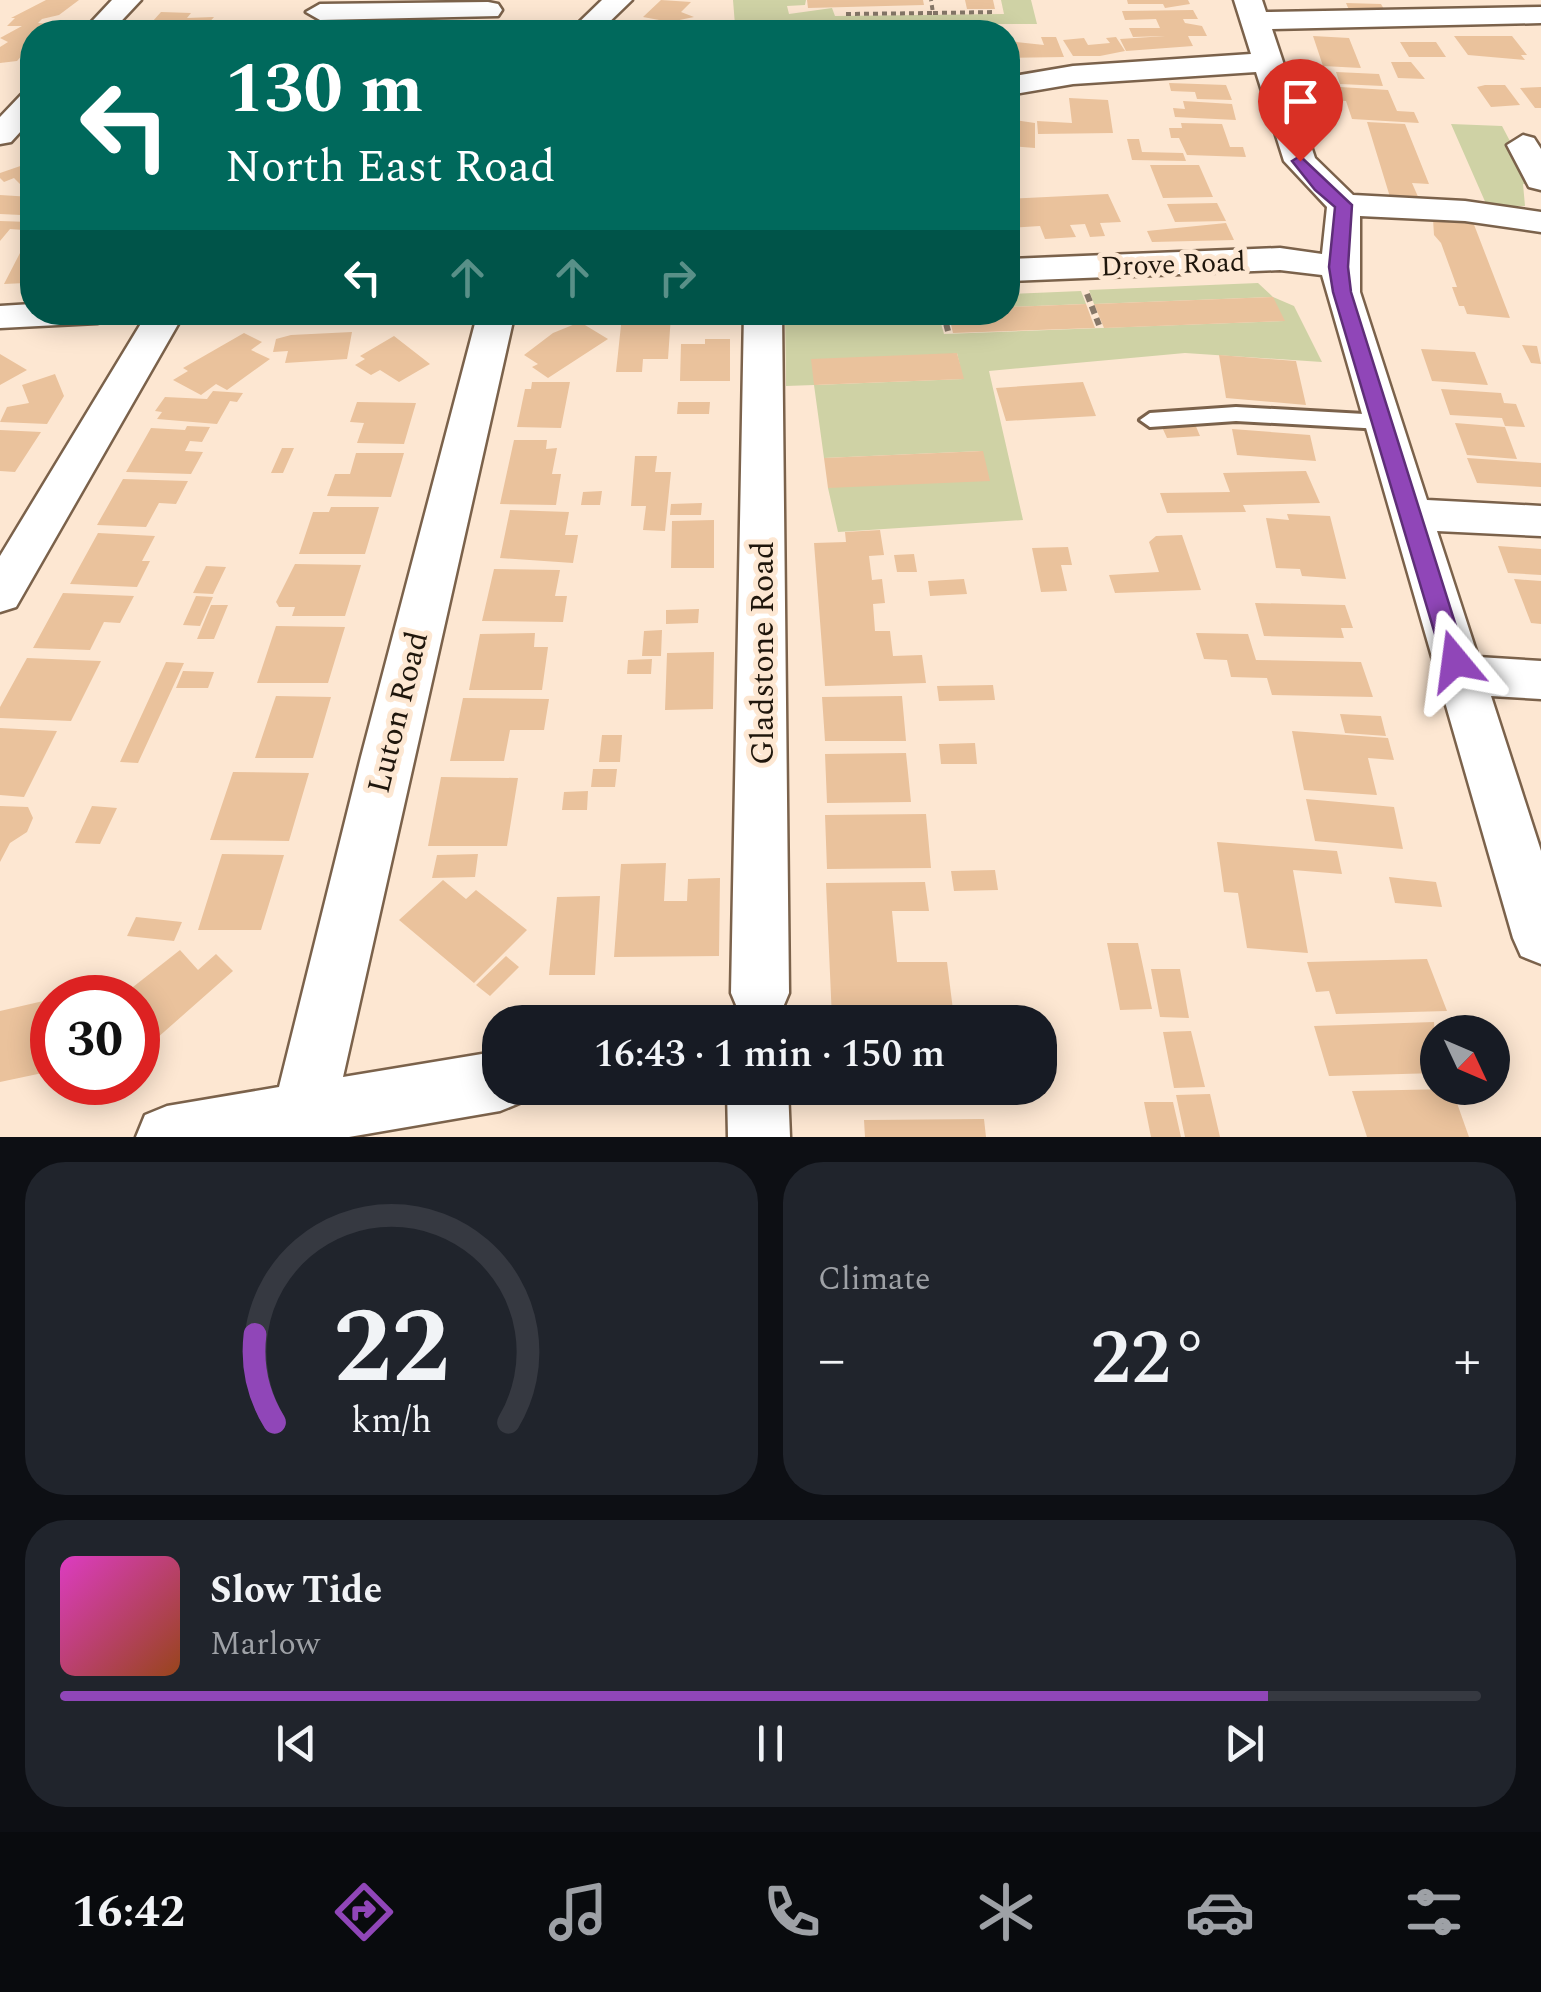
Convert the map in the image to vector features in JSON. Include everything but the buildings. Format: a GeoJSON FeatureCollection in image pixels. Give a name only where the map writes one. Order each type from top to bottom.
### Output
{"type":"FeatureCollection","features":[{"type":"Feature","properties":{"kind":"street"},"geometry":{"type":"LineString","coordinates":[[109,20],[127,0]]}},
{"type":"Feature","properties":{"kind":"street"},"geometry":{"type":"LineString","coordinates":[[597,20],[618,0]]}},
{"type":"Feature","properties":{"kind":"street"},"geometry":{"type":"LineString","coordinates":[[320,12],[387,6],[488,10]]}},
{"type":"Feature","properties":{"kind":"street"},"geometry":{"type":"LineString","coordinates":[[1541,15],[1252,10],[1303,167],[1344,205],[1465,211],[1541,222]]}},
{"type":"Feature","properties":{"kind":"street"},"geometry":{"type":"LineString","coordinates":[[1020,84],[1073,75],[1269,62]]}},
{"type":"Feature","properties":{"kind":"street"},"geometry":{"type":"LineString","coordinates":[[1523,145],[1541,180]]}},
{"type":"Feature","properties":{"kind":"street"},"geometry":{"type":"LineString","coordinates":[[1344,205],[1338,267],[1409,514],[1541,938]]}},
{"type":"Feature","properties":{"kind":"street","name":"Drove Road"},"geometry":{"type":"LineString","coordinates":[[1020,270],[1280,259],[1338,267]]}},
{"type":"Feature","properties":{"kind":"street"},"geometry":{"type":"LineString","coordinates":[[0,594],[159,325]]}},
{"type":"Feature","properties":{"kind":"street","name":"Luton Road"},"geometry":{"type":"LineString","coordinates":[[304,1113],[386,757],[494,325]]}},
{"type":"Feature","properties":{"kind":"street","name":"Gladstone Road"},"geometry":{"type":"LineString","coordinates":[[760,993],[764,325]]}},
{"type":"Feature","properties":{"kind":"street"},"geometry":{"type":"LineString","coordinates":[[1409,514],[1541,521]]}},
{"type":"Feature","properties":{"kind":"street"},"geometry":{"type":"LineString","coordinates":[[1460,676],[1541,680]]}},
{"type":"Feature","properties":{"kind":"street"},"geometry":{"type":"LineString","coordinates":[[167,1137],[482,1084]]}},
{"type":"Feature","properties":{"kind":"street"},"geometry":{"type":"LineString","coordinates":[[758,1105],[758,1137]]}},
{"type":"Feature","properties":{"kind":"lane"},"geometry":{"type":"LineString","coordinates":[[1150,420],[1236,414],[1382,422]]}},
{"type":"Feature","properties":{"kind":"path"},"geometry":{"type":"LineString","coordinates":[[931,0],[933,13]]}},
{"type":"Feature","properties":{"kind":"path"},"geometry":{"type":"LineString","coordinates":[[846,14],[996,12]]}},
{"type":"Feature","properties":{"kind":"path"},"geometry":{"type":"LineString","coordinates":[[1084,286],[1098,326]]}},
{"type":"Feature","properties":{"kind":"path"},"geometry":{"type":"LineString","coordinates":[[946,325],[948,331]]}},
{"type":"Feature","properties":{"kind":"green space"},"geometry":{"type":"Polygon","coordinates":[[[733,0],[806,0],[805,5],[787,6],[789,14],[832,8],[835,16],[1004,14],[1001,0],[1031,0],[1037,24],[1020,24],[1020,20],[735,20],[733,0]]]}},
{"type":"Feature","properties":{"kind":"green space"},"geometry":{"type":"Polygon","coordinates":[[[1451,124],[1502,126],[1532,183],[1523,184],[1525,206],[1487,206],[1451,124]]]}},
{"type":"Feature","properties":{"kind":"green space"},"geometry":{"type":"Polygon","coordinates":[[[1258,283],[1273,297],[1294,306],[1322,362],[1185,353],[989,371],[1023,520],[838,532],[828,488],[982,451],[824,458],[814,385],[786,386],[785,325],[941,325],[944,334],[1284,321],[1272,297],[1094,304],[1089,290],[1258,283]],[[957,353],[815,385],[963,379],[957,353]]]}},
{"type":"Feature","properties":{"kind":"green space"},"geometry":{"type":"Polygon","coordinates":[[[1081,291],[1086,304],[1020,307],[1020,294],[1081,291]]]}},
{"type":"Feature","properties":{"kind":"route"},"geometry":{"type":"LineString","coordinates":[[1300,161],[1320,187],[1344,205],[1338,267],[1342,292],[1455,661]]}}]}
